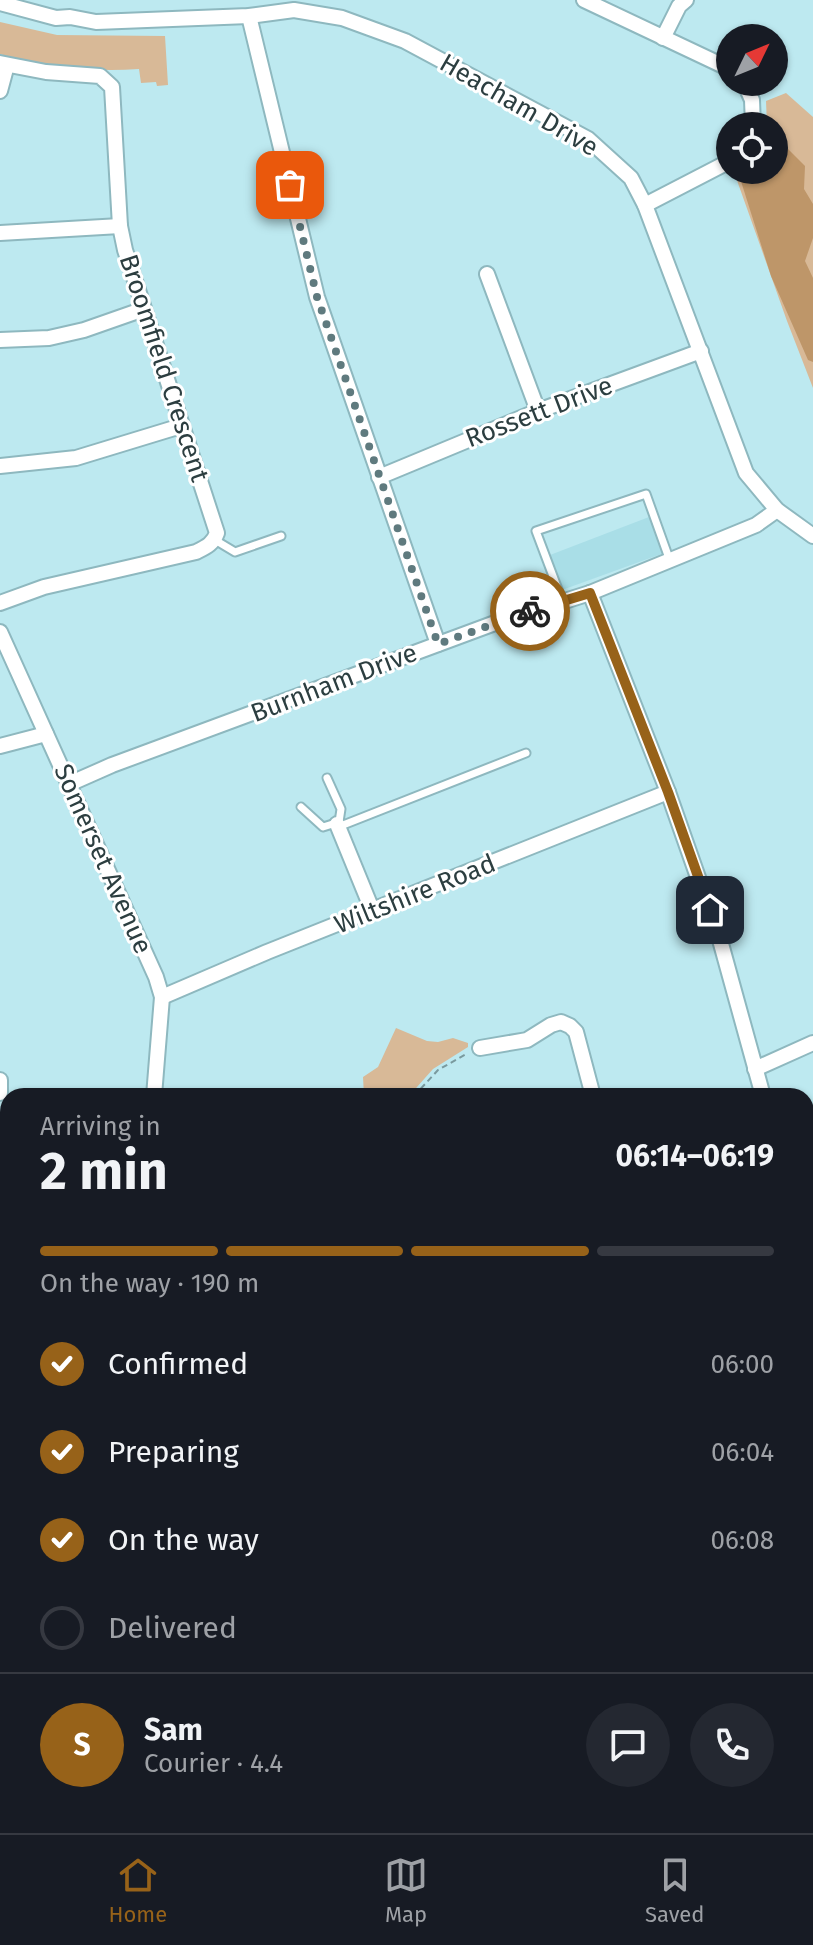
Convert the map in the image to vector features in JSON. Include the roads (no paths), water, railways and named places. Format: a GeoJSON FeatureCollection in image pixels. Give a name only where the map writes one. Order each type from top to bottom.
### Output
{"type":"FeatureCollection","features":[{"type":"Feature","properties":{"kind":"street"},"geometry":{"type":"LineString","coordinates":[[70,17],[72,0]]}},
{"type":"Feature","properties":{"kind":"street"},"geometry":{"type":"LineString","coordinates":[[584,0],[716,63]]}},
{"type":"Feature","properties":{"kind":"street"},"geometry":{"type":"LineString","coordinates":[[663,38],[679,6],[686,0]]}},
{"type":"Feature","properties":{"kind":"street","name":"Heacham Drive"},"geometry":{"type":"LineString","coordinates":[[0,3],[33,14],[96,22],[249,16],[294,10],[342,18],[405,41],[588,139],[631,178],[645,205],[746,473],[777,510],[813,536]]}},
{"type":"Feature","properties":{"kind":"street"},"geometry":{"type":"LineString","coordinates":[[249,16],[317,297],[438,644]]}},
{"type":"Feature","properties":{"kind":"street"},"geometry":{"type":"LineString","coordinates":[[0,91],[4,64]]}},
{"type":"Feature","properties":{"kind":"street","name":"Broomfield Crescent"},"geometry":{"type":"LineString","coordinates":[[4,64],[46,72],[91,74],[100,76],[112,87],[120,226],[181,426],[215,524],[215,540]]}},
{"type":"Feature","properties":{"kind":"street"},"geometry":{"type":"LineString","coordinates":[[645,205],[716,168]]}},
{"type":"Feature","properties":{"kind":"street"},"geometry":{"type":"LineString","coordinates":[[0,233],[120,226]]}},
{"type":"Feature","properties":{"kind":"street"},"geometry":{"type":"LineString","coordinates":[[487,274],[538,411]]}},
{"type":"Feature","properties":{"kind":"street"},"geometry":{"type":"LineString","coordinates":[[0,340],[49,338],[84,330],[144,309]]}},
{"type":"Feature","properties":{"kind":"street","name":"Rossett Drive"},"geometry":{"type":"LineString","coordinates":[[379,477],[538,411],[701,351]]}},
{"type":"Feature","properties":{"kind":"street"},"geometry":{"type":"LineString","coordinates":[[0,466],[76,458],[181,426]]}},
{"type":"Feature","properties":{"kind":"street","name":"Burnham Drive"},"geometry":{"type":"LineString","coordinates":[[69,784],[112,765],[438,644],[590,593],[756,525],[777,510]]}},
{"type":"Feature","properties":{"kind":"street"},"geometry":{"type":"LineString","coordinates":[[0,603],[44,587],[196,552],[215,540]]}},
{"type":"Feature","properties":{"kind":"street"},"geometry":{"type":"LineString","coordinates":[[590,593],[668,792],[720,940],[761,1088]]}},
{"type":"Feature","properties":{"kind":"street","name":"Somerset Avenue"},"geometry":{"type":"LineString","coordinates":[[0,632],[148,957],[162,997],[155,1088]]}},
{"type":"Feature","properties":{"kind":"street"},"geometry":{"type":"LineString","coordinates":[[0,746],[46,734]]}},
{"type":"Feature","properties":{"kind":"street","name":"Wiltshire Road"},"geometry":{"type":"LineString","coordinates":[[162,997],[668,792]]}},
{"type":"Feature","properties":{"kind":"street"},"geometry":{"type":"LineString","coordinates":[[337,826],[373,912]]}},
{"type":"Feature","properties":{"kind":"street"},"geometry":{"type":"LineString","coordinates":[[480,1048],[527,1040],[561,1022],[576,1032],[591,1088]]}},
{"type":"Feature","properties":{"kind":"street"},"geometry":{"type":"LineString","coordinates":[[755,1069],[813,1043]]}},
{"type":"Feature","properties":{"kind":"street"},"geometry":{"type":"LineString","coordinates":[[0,1080],[0,1093]]}},
{"type":"Feature","properties":{"kind":"lane"},"geometry":{"type":"LineString","coordinates":[[562,600],[536,531],[646,494],[670,561]]}},
{"type":"Feature","properties":{"kind":"lane"},"geometry":{"type":"LineString","coordinates":[[215,540],[235,552],[281,536]]}},
{"type":"Feature","properties":{"kind":"lane"},"geometry":{"type":"LineString","coordinates":[[301,807],[323,827],[337,826],[526,753]]}},
{"type":"Feature","properties":{"kind":"lane"},"geometry":{"type":"LineString","coordinates":[[327,778],[342,814],[337,826]]}}]}
